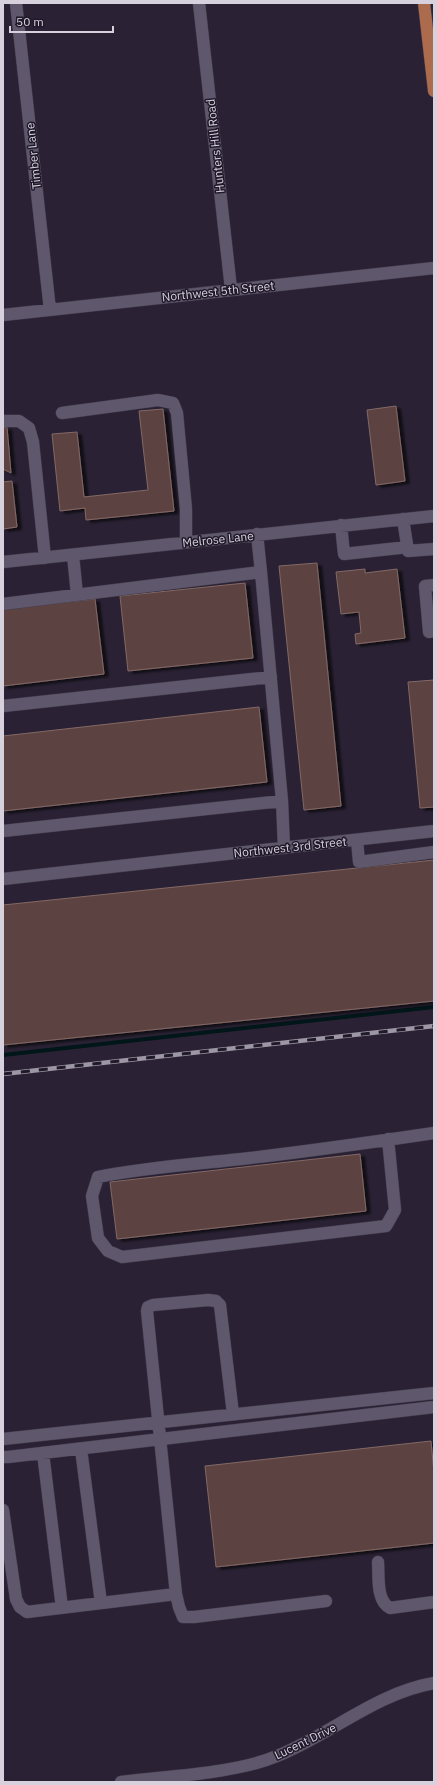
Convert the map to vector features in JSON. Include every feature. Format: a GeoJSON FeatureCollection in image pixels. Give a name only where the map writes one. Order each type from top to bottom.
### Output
{"type":"FeatureCollection","features":[{"type":"Feature","properties":{"kind":"main road"},"geometry":{"type":"LineString","coordinates":[[424,3],[434,91]]}},
{"type":"Feature","properties":{"kind":"street","name":"Timber Lane"},"geometry":{"type":"LineString","coordinates":[[16,3],[50,310]]}},
{"type":"Feature","properties":{"kind":"street","name":"Hunters Hill Road"},"geometry":{"type":"LineString","coordinates":[[199,3],[231,289]]}},
{"type":"Feature","properties":{"kind":"street","name":"Northwest 5th Street"},"geometry":{"type":"LineString","coordinates":[[3,315],[434,268]]}},
{"type":"Feature","properties":{"kind":"street"},"geometry":{"type":"LineString","coordinates":[[62,413],[158,400],[173,403],[177,413],[183,481],[186,542]]}},
{"type":"Feature","properties":{"kind":"street"},"geometry":{"type":"LineString","coordinates":[[3,421],[19,422],[29,428],[33,442],[45,558]]}},
{"type":"Feature","properties":{"kind":"street","name":"Melrose Lane"},"geometry":{"type":"LineString","coordinates":[[3,562],[434,516]]}},
{"type":"Feature","properties":{"kind":"street"},"geometry":{"type":"LineString","coordinates":[[404,519],[408,551],[434,549]]}},
{"type":"Feature","properties":{"kind":"street"},"geometry":{"type":"LineString","coordinates":[[341,525],[344,554],[408,547]]}},
{"type":"Feature","properties":{"kind":"street"},"geometry":{"type":"LineString","coordinates":[[257,534],[282,801],[284,848]]}},
{"type":"Feature","properties":{"kind":"street"},"geometry":{"type":"LineString","coordinates":[[73,555],[77,595]]}},
{"type":"Feature","properties":{"kind":"street"},"geometry":{"type":"LineString","coordinates":[[3,604],[261,572]]}},
{"type":"Feature","properties":{"kind":"street"},"geometry":{"type":"LineString","coordinates":[[434,585],[425,586],[429,632],[434,631]]}},
{"type":"Feature","properties":{"kind":"street"},"geometry":{"type":"LineString","coordinates":[[3,706],[271,677]]}},
{"type":"Feature","properties":{"kind":"street"},"geometry":{"type":"LineString","coordinates":[[3,831],[282,801]]}},
{"type":"Feature","properties":{"kind":"street","name":"Northwest 3rd Street"},"geometry":{"type":"LineString","coordinates":[[3,879],[434,831]]}},
{"type":"Feature","properties":{"kind":"street"},"geometry":{"type":"LineString","coordinates":[[357,840],[359,862],[434,852]]}},
{"type":"Feature","properties":{"kind":"street"},"geometry":{"type":"LineString","coordinates":[[388,1140],[395,1210],[386,1226],[122,1257],[108,1251],[98,1238],[92,1196],[98,1177],[132,1170],[250,1158],[434,1133]]}},
{"type":"Feature","properties":{"kind":"street"},"geometry":{"type":"LineString","coordinates":[[233,1414],[220,1305],[216,1301],[208,1300],[153,1305],[148,1308],[146,1311],[161,1439],[176,1594],[179,1607],[184,1617],[326,1601]]}},
{"type":"Feature","properties":{"kind":"street"},"geometry":{"type":"LineString","coordinates":[[3,1439],[434,1393]]}},
{"type":"Feature","properties":{"kind":"street"},"geometry":{"type":"LineString","coordinates":[[309,1406],[311,1422]]}},
{"type":"Feature","properties":{"kind":"street"},"geometry":{"type":"LineString","coordinates":[[3,1456],[8,1458],[434,1407]]}},
{"type":"Feature","properties":{"kind":"street"},"geometry":{"type":"LineString","coordinates":[[81,1449],[101,1603]]}},
{"type":"Feature","properties":{"kind":"street"},"geometry":{"type":"LineString","coordinates":[[43,1453],[62,1608]]}},
{"type":"Feature","properties":{"kind":"street"},"geometry":{"type":"LineString","coordinates":[[3,1510],[16,1599],[20,1606],[27,1612],[176,1594]]}},
{"type":"Feature","properties":{"kind":"street"},"geometry":{"type":"LineString","coordinates":[[378,1562],[381,1600],[385,1605],[390,1608],[434,1602]]}},
{"type":"Feature","properties":{"kind":"street","name":"Lucent Drive"},"geometry":{"type":"LineString","coordinates":[[121,1782],[222,1770],[276,1757],[306,1743],[374,1705],[400,1694],[434,1683]]}},
{"type":"Feature","properties":{"kind":"building"},"geometry":{"type":"Polygon","coordinates":[[[396,406],[405,481],[376,485],[367,410],[396,406]]]}},
{"type":"Feature","properties":{"kind":"building"},"geometry":{"type":"Polygon","coordinates":[[[163,409],[174,511],[86,520],[85,508],[60,511],[52,434],[77,432],[84,497],[148,490],[139,411],[163,409]]]}},
{"type":"Feature","properties":{"kind":"building"},"geometry":{"type":"Polygon","coordinates":[[[7,427],[11,473],[3,469],[3,428],[7,427]]]}},
{"type":"Feature","properties":{"kind":"building"},"geometry":{"type":"Polygon","coordinates":[[[12,481],[17,527],[3,529],[3,482],[12,481]]]}},
{"type":"Feature","properties":{"kind":"building"},"geometry":{"type":"Polygon","coordinates":[[[317,563],[341,806],[304,810],[279,566],[317,563]]]}},
{"type":"Feature","properties":{"kind":"building"},"geometry":{"type":"Polygon","coordinates":[[[365,569],[365,573],[397,569],[405,638],[356,644],[355,634],[361,633],[359,612],[341,614],[336,572],[365,569]]]}},
{"type":"Feature","properties":{"kind":"building"},"geometry":{"type":"Polygon","coordinates":[[[245,583],[253,658],[128,671],[120,596],[245,583]]]}},
{"type":"Feature","properties":{"kind":"building"},"geometry":{"type":"Polygon","coordinates":[[[95,599],[104,674],[3,686],[3,609],[95,599]]]}},
{"type":"Feature","properties":{"kind":"building"},"geometry":{"type":"Polygon","coordinates":[[[434,680],[434,807],[420,808],[408,682],[434,680]]]}},
{"type":"Feature","properties":{"kind":"building"},"geometry":{"type":"Polygon","coordinates":[[[259,707],[267,782],[3,811],[3,736],[259,707]]]}},
{"type":"Feature","properties":{"kind":"building"},"geometry":{"type":"Polygon","coordinates":[[[434,860],[434,1001],[3,1045],[3,905],[434,860]]]}},
{"type":"Feature","properties":{"kind":"building"},"geometry":{"type":"Polygon","coordinates":[[[360,1154],[366,1211],[117,1239],[110,1182],[360,1154]]]}},
{"type":"Feature","properties":{"kind":"building"},"geometry":{"type":"Polygon","coordinates":[[[431,1441],[434,1473],[434,1543],[216,1567],[205,1466],[431,1441]]]}},
{"type":"Feature","properties":{"kind":"waterway"},"geometry":{"type":"LineString","coordinates":[[3,1055],[434,1007]]}},
{"type":"Feature","properties":{"kind":"railway"},"geometry":{"type":"LineString","coordinates":[[3,1074],[434,1026]]}}]}
